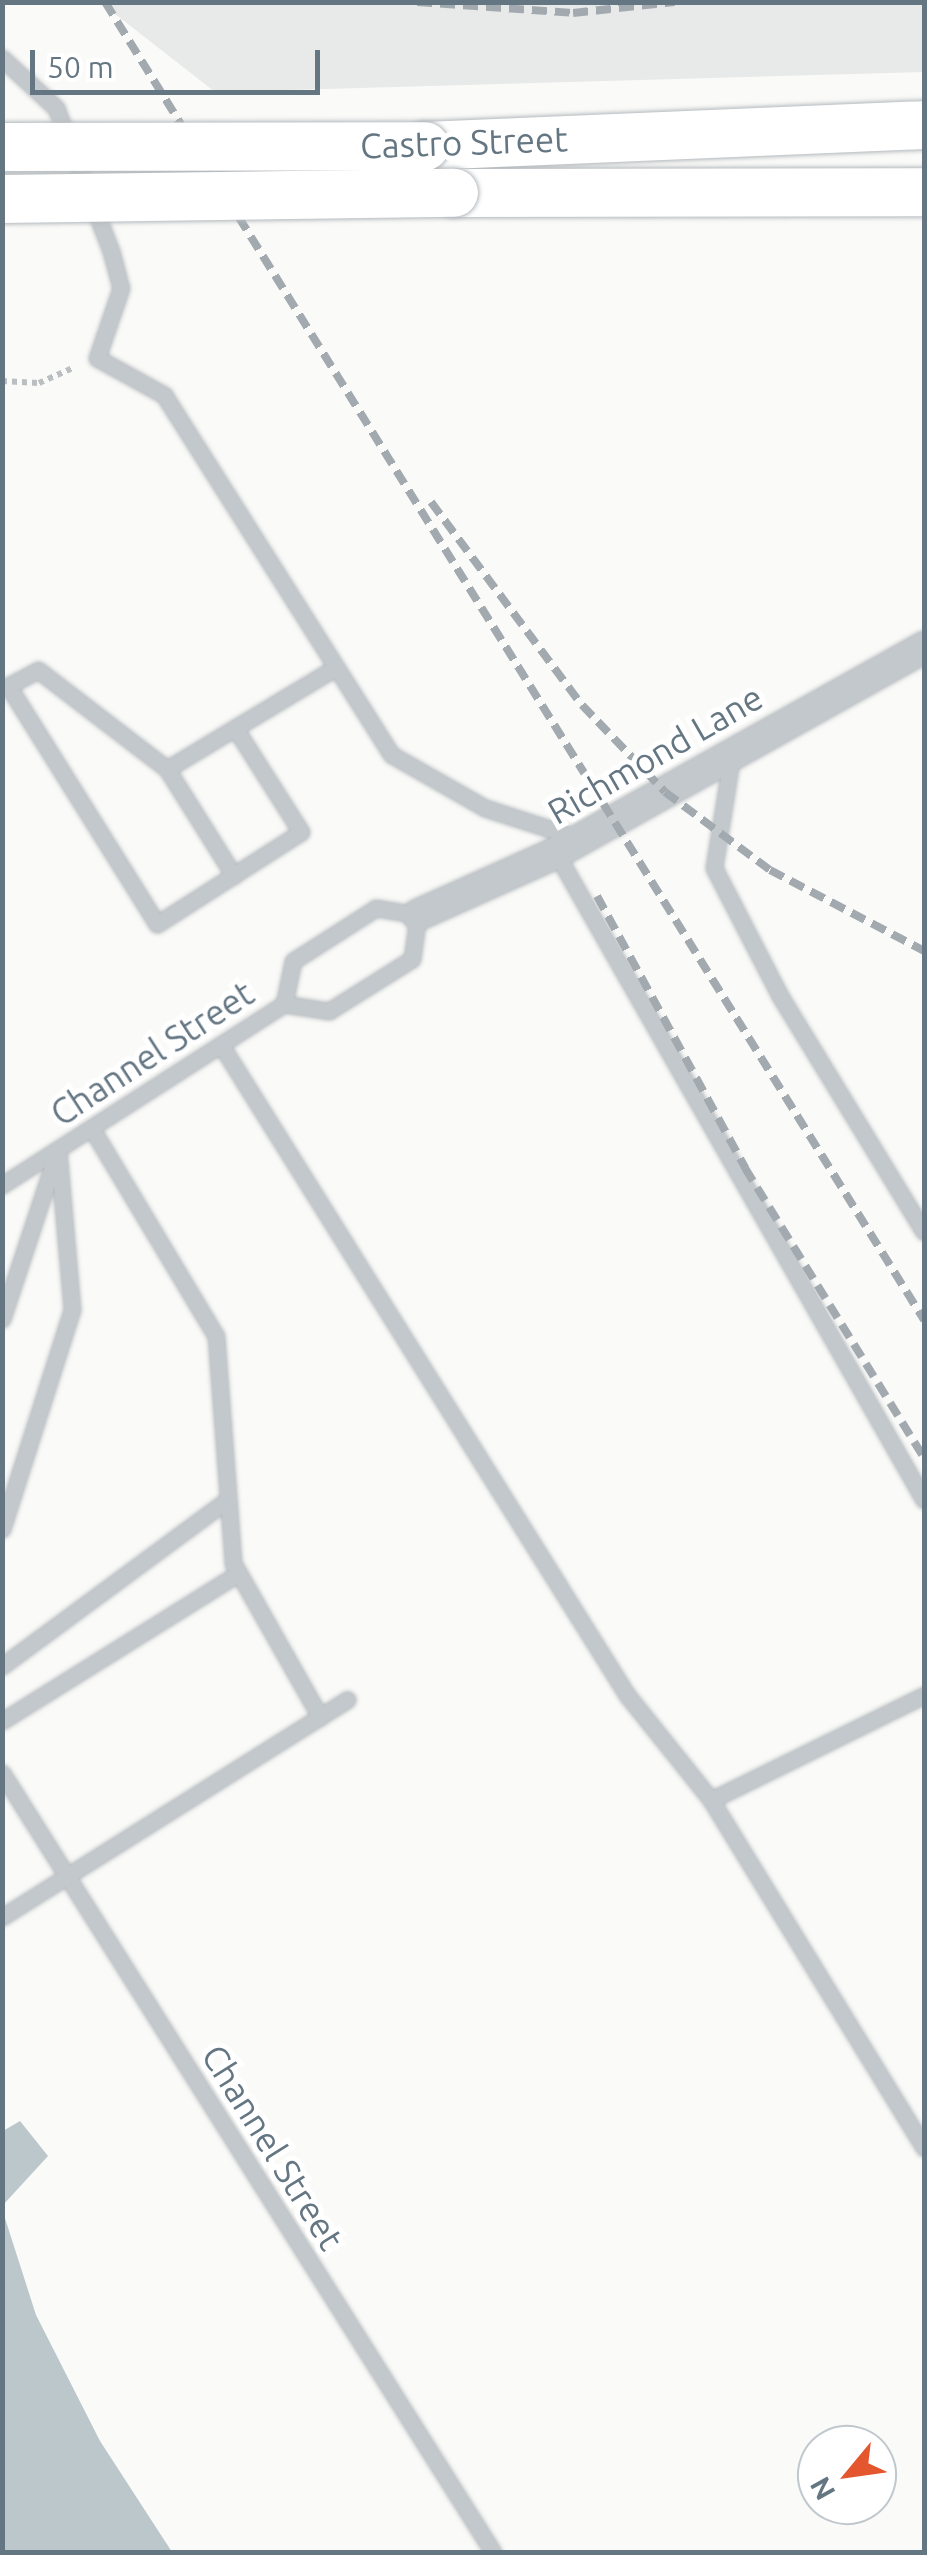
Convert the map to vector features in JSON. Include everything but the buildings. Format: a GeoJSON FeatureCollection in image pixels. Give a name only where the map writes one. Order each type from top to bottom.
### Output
{"type":"FeatureCollection","features":[{"type":"Feature","properties":{"kind":"main road","name":"Castro Street"},"geometry":{"type":"LineString","coordinates":[[2,148],[425,146],[924,125]]}},
{"type":"Feature","properties":{"kind":"main road","name":"Castro Street"},"geometry":{"type":"LineString","coordinates":[[2,199],[924,192]]}},
{"type":"Feature","properties":{"kind":"street","name":"Richmond Lane"},"geometry":{"type":"LineString","coordinates":[[418,916],[569,846],[732,751],[924,647]]}},
{"type":"Feature","properties":{"kind":"lane"},"geometry":{"type":"LineString","coordinates":[[2,58],[56,108],[111,250],[121,288],[97,358],[164,395],[333,669],[392,756],[486,808],[569,846],[924,1500]]}},
{"type":"Feature","properties":{"kind":"lane"},"geometry":{"type":"LineString","coordinates":[[167,769],[333,669]]}},
{"type":"Feature","properties":{"kind":"lane"},"geometry":{"type":"LineString","coordinates":[[234,876],[167,769],[38,670],[8,686],[158,924],[234,876],[301,832],[235,728]]}},
{"type":"Feature","properties":{"kind":"lane"},"geometry":{"type":"LineString","coordinates":[[732,751],[714,868],[780,996],[924,1232]]}},
{"type":"Feature","properties":{"kind":"lane","name":"Channel Street"},"geometry":{"type":"LineString","coordinates":[[2,1185],[284,1004],[329,1011],[412,959],[418,916],[376,908],[293,961],[284,1004]]}},
{"type":"Feature","properties":{"kind":"lane"},"geometry":{"type":"LineString","coordinates":[[221,1045],[627,1695],[711,1800],[924,2148]]}},
{"type":"Feature","properties":{"kind":"lane"},"geometry":{"type":"LineString","coordinates":[[92,1128],[216,1336],[222,1503],[239,1573],[320,1717]]}},
{"type":"Feature","properties":{"kind":"lane"},"geometry":{"type":"LineString","coordinates":[[2,1319],[58,1150]]}},
{"type":"Feature","properties":{"kind":"lane"},"geometry":{"type":"LineString","coordinates":[[2,1529],[72,1309],[58,1150]]}},
{"type":"Feature","properties":{"kind":"lane"},"geometry":{"type":"LineString","coordinates":[[2,1666],[222,1503]]}},
{"type":"Feature","properties":{"kind":"lane"},"geometry":{"type":"LineString","coordinates":[[2,1720],[239,1573]]}},
{"type":"Feature","properties":{"kind":"lane"},"geometry":{"type":"LineString","coordinates":[[711,1800],[924,1696]]}},
{"type":"Feature","properties":{"kind":"lane"},"geometry":{"type":"LineString","coordinates":[[2,1917],[348,1700]]}},
{"type":"Feature","properties":{"kind":"lane","name":"Channel Street"},"geometry":{"type":"LineString","coordinates":[[2,1773],[493,2552]]}},
{"type":"Feature","properties":{"kind":"path"},"geometry":{"type":"LineString","coordinates":[[2,381],[39,382],[97,358]]}},
{"type":"Feature","properties":{"kind":"shaded area"},"geometry":{"type":"Polygon","coordinates":[[[101,3],[924,3],[924,72],[215,92],[101,3]]]}},
{"type":"Feature","properties":{"kind":"shaded area"},"geometry":{"type":"Polygon","coordinates":[[[20,2121],[48,2156],[3,2205],[3,2131],[20,2121]]]}},
{"type":"Feature","properties":{"kind":"shaded area"},"geometry":{"type":"Polygon","coordinates":[[[3,2212],[36,2315],[100,2441],[172,2552],[3,2552],[3,2212]]]}},
{"type":"Feature","properties":{"kind":"railway"},"geometry":{"type":"LineString","coordinates":[[105,2],[924,1320]]}},
{"type":"Feature","properties":{"kind":"railway"},"geometry":{"type":"LineString","coordinates":[[417,2],[573,13],[674,2]]}},
{"type":"Feature","properties":{"kind":"railway"},"geometry":{"type":"LineString","coordinates":[[431,502],[582,705],[665,792],[770,870],[924,951]]}},
{"type":"Feature","properties":{"kind":"railway"},"geometry":{"type":"LineString","coordinates":[[597,896],[745,1168],[924,1458]]}}]}
